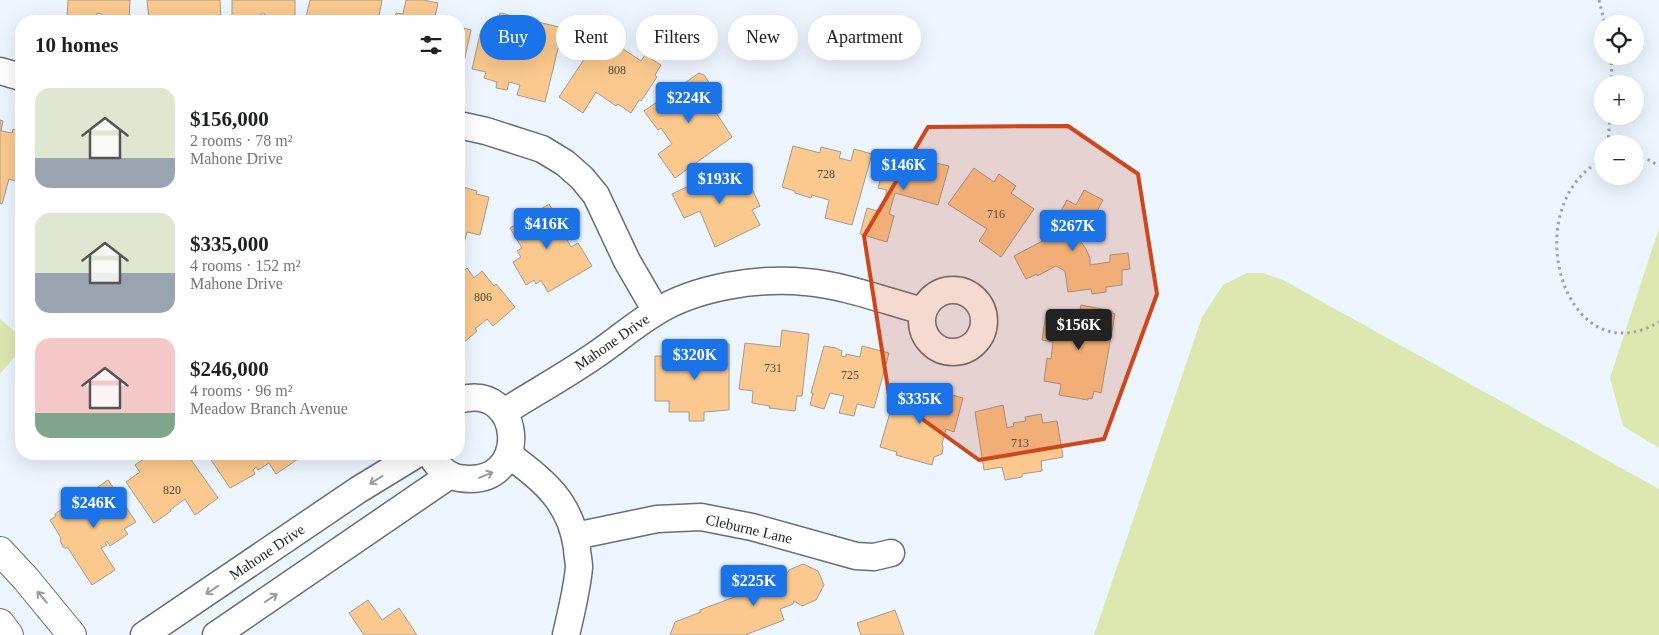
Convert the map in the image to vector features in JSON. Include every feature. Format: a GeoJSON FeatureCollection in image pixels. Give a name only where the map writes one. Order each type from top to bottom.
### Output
{"type":"FeatureCollection","features":[{"type":"Feature","properties":{"kind":"main road"},"geometry":{"type":"LineString","coordinates":[[0,551],[26,579],[72,635]]}},
{"type":"Feature","properties":{"kind":"main road"},"geometry":{"type":"LineString","coordinates":[[0,623],[9,635]]}},
{"type":"Feature","properties":{"kind":"street"},"geometry":{"type":"LineString","coordinates":[[0,71],[15,75]]}},
{"type":"Feature","properties":{"kind":"street"},"geometry":{"type":"LineString","coordinates":[[465,126],[542,149],[565,163],[582,178],[596,195],[627,261],[656,311]]}},
{"type":"Feature","properties":{"kind":"street","name":"Mahone Drive"},"geometry":{"type":"LineString","coordinates":[[504,412],[594,356],[656,311],[687,298],[728,286],[764,280],[806,282],[834,287],[923,311]]}},
{"type":"Feature","properties":{"kind":"street"},"geometry":{"type":"LineString","coordinates":[[435,460],[450,475],[456,478],[472,480],[487,476],[500,468],[509,455],[511,427],[504,412],[484,398],[465,398]]}},
{"type":"Feature","properties":{"kind":"street"},"geometry":{"type":"LineString","coordinates":[[509,455],[535,474],[554,492],[565,508],[575,536],[579,565],[576,594],[566,635]]}},
{"type":"Feature","properties":{"kind":"street","name":"Mahone Drive"},"geometry":{"type":"LineString","coordinates":[[144,635],[358,490],[407,460]]}},
{"type":"Feature","properties":{"kind":"street"},"geometry":{"type":"LineString","coordinates":[[216,635],[450,475]]}},
{"type":"Feature","properties":{"kind":"street","name":"Cleburne Lane"},"geometry":{"type":"LineString","coordinates":[[575,536],[657,519],[701,517],[752,528],[856,556],[874,557],[891,553]]}},
{"type":"Feature","properties":{"kind":"path"},"geometry":{"type":"LineString","coordinates":[[1599,0],[1603,15]]}},
{"type":"Feature","properties":{"kind":"path"},"geometry":{"type":"LineString","coordinates":[[1644,159],[1659,166]]}},
{"type":"Feature","properties":{"kind":"path"},"geometry":{"type":"LineString","coordinates":[[1594,164],[1581,175],[1566,198],[1560,212],[1556,248],[1565,289],[1580,312],[1590,321],[1613,332],[1625,334],[1637,332],[1659,322]]}},
{"type":"Feature","properties":{"kind":"highlighted area"},"geometry":{"type":"Polygon","coordinates":[[[1068,126],[1138,174],[1157,294],[1104,439],[979,460],[889,395],[864,236],[928,127],[1068,126]]]}},
{"type":"Feature","properties":{"kind":"green space"},"geometry":{"type":"Polygon","coordinates":[[[1659,228],[1659,448],[1623,426],[1610,378],[1659,228]]]}},
{"type":"Feature","properties":{"kind":"green space"},"geometry":{"type":"Polygon","coordinates":[[[1247,273],[1263,273],[1283,280],[1659,489],[1659,635],[1094,635],[1202,317],[1223,285],[1247,273]]]}},
{"type":"Feature","properties":{"kind":"green space"},"geometry":{"type":"Polygon","coordinates":[[[0,319],[15,332],[15,356],[0,374],[0,319]]]}},
{"type":"Feature","properties":{"kind":"building"},"geometry":{"type":"Polygon","coordinates":[[[68,0],[130,0],[129,15],[102,15],[97,13],[97,15],[67,15],[68,0]]]}},
{"type":"Feature","properties":{"kind":"building"},"geometry":{"type":"Polygon","coordinates":[[[147,0],[220,0],[221,15],[148,15],[147,0]]]}},
{"type":"Feature","properties":{"kind":"building"},"geometry":{"type":"Polygon","coordinates":[[[232,0],[295,0],[295,15],[232,15],[232,0]]]}},
{"type":"Feature","properties":{"kind":"building"},"geometry":{"type":"Polygon","coordinates":[[[310,0],[382,0],[379,15],[306,15],[310,0]]]}},
{"type":"Feature","properties":{"kind":"building"},"geometry":{"type":"Polygon","coordinates":[[[406,0],[423,0],[438,3],[435,15],[396,15],[396,13],[403,14],[406,0]]]}},
{"type":"Feature","properties":{"kind":"building"},"geometry":{"type":"Polygon","coordinates":[[[546,24],[556,26],[556,57],[545,102],[517,95],[520,85],[509,82],[507,90],[496,88],[497,82],[484,78],[486,72],[472,69],[480,34],[480,60],[546,60],[546,24]]]}},
{"type":"Feature","properties":{"kind":"building"},"geometry":{"type":"Polygon","coordinates":[[[465,28],[471,30],[465,57],[465,28]]]}},
{"type":"Feature","properties":{"kind":"building"},"geometry":{"type":"Polygon","coordinates":[[[626,51],[636,58],[636,60],[653,60],[661,65],[655,75],[657,77],[631,113],[618,104],[616,106],[596,92],[583,113],[559,97],[584,60],[626,60],[626,51]]]}},
{"type":"Feature","properties":{"kind":"building"},"geometry":{"type":"Polygon","coordinates":[[[699,73],[704,75],[722,102],[712,110],[715,111],[732,137],[675,178],[658,154],[672,144],[661,128],[658,130],[644,111],[699,73]]]}},
{"type":"Feature","properties":{"kind":"building"},"geometry":{"type":"Polygon","coordinates":[[[0,120],[3,121],[1,131],[12,133],[13,129],[15,130],[15,181],[9,179],[2,204],[0,203],[0,120]]]}},
{"type":"Feature","properties":{"kind":"building"},"geometry":{"type":"Polygon","coordinates":[[[793,146],[820,153],[821,147],[841,152],[839,158],[851,161],[854,149],[872,154],[852,225],[825,218],[829,200],[812,195],[811,198],[782,187],[793,146]]]}},
{"type":"Feature","properties":{"kind":"building"},"geometry":{"type":"Polygon","coordinates":[[[887,156],[904,161],[905,156],[949,166],[938,205],[895,193],[889,214],[894,216],[887,242],[860,234],[867,208],[881,212],[887,190],[878,188],[887,156]]]}},
{"type":"Feature","properties":{"kind":"building"},"geometry":{"type":"Polygon","coordinates":[[[732,165],[744,191],[751,187],[760,206],[752,210],[760,225],[715,247],[700,211],[684,218],[672,194],[732,165]]]}},
{"type":"Feature","properties":{"kind":"building"},"geometry":{"type":"Polygon","coordinates":[[[974,168],[994,182],[999,174],[1016,186],[1011,193],[1034,209],[1001,257],[979,241],[987,229],[948,204],[974,168]]]}},
{"type":"Feature","properties":{"kind":"building"},"geometry":{"type":"Polygon","coordinates":[[[465,188],[477,191],[476,194],[489,197],[480,235],[467,232],[465,239],[465,188]]]}},
{"type":"Feature","properties":{"kind":"building"},"geometry":{"type":"Polygon","coordinates":[[[1084,190],[1103,200],[1094,217],[1088,214],[1076,235],[1086,249],[1090,258],[1090,265],[1110,262],[1110,255],[1128,253],[1130,269],[1122,270],[1122,285],[1106,287],[1106,292],[1092,294],[1091,289],[1068,292],[1065,271],[1056,266],[1037,276],[1037,274],[1026,279],[1014,256],[1050,237],[1048,235],[1067,200],[1076,205],[1084,190]]]}},
{"type":"Feature","properties":{"kind":"building"},"geometry":{"type":"Polygon","coordinates":[[[549,204],[556,216],[558,214],[568,231],[570,238],[567,240],[571,247],[578,243],[592,266],[548,292],[541,280],[536,284],[534,280],[526,285],[513,262],[521,257],[517,251],[522,248],[510,228],[549,204]]]}},
{"type":"Feature","properties":{"kind":"building"},"geometry":{"type":"Polygon","coordinates":[[[467,268],[474,278],[482,271],[494,286],[496,284],[515,307],[493,326],[487,319],[475,329],[477,331],[465,341],[465,270],[467,268]]]}},
{"type":"Feature","properties":{"kind":"building"},"geometry":{"type":"Polygon","coordinates":[[[1081,305],[1112,311],[1115,314],[1101,393],[1094,391],[1092,399],[1088,398],[1088,400],[1059,395],[1061,384],[1044,381],[1047,358],[1051,359],[1053,342],[1042,340],[1046,314],[1078,320],[1081,305]]]}},
{"type":"Feature","properties":{"kind":"building"},"geometry":{"type":"Polygon","coordinates":[[[782,330],[809,334],[802,396],[797,396],[795,411],[769,408],[770,406],[752,403],[753,391],[739,389],[745,343],[780,347],[782,330]]]}},
{"type":"Feature","properties":{"kind":"building"},"geometry":{"type":"Polygon","coordinates":[[[701,344],[729,344],[729,410],[704,412],[704,421],[689,421],[689,412],[669,412],[669,401],[655,401],[655,356],[671,356],[671,354],[701,356],[701,344]]]}},
{"type":"Feature","properties":{"kind":"building"},"geometry":{"type":"Polygon","coordinates":[[[824,346],[842,351],[841,356],[846,357],[846,354],[860,357],[862,346],[889,353],[874,408],[857,404],[854,416],[839,413],[844,396],[830,393],[824,409],[810,405],[813,393],[811,393],[824,346]]]}},
{"type":"Feature","properties":{"kind":"building"},"geometry":{"type":"Polygon","coordinates":[[[903,387],[919,392],[917,399],[921,401],[922,399],[934,402],[938,391],[963,398],[954,432],[946,429],[942,444],[942,454],[934,457],[932,465],[896,455],[897,452],[880,447],[897,388],[902,390],[903,387]]]}},
{"type":"Feature","properties":{"kind":"building"},"geometry":{"type":"Polygon","coordinates":[[[1003,405],[1007,428],[1014,426],[1013,423],[1026,421],[1025,417],[1041,414],[1043,423],[1057,421],[1063,457],[1041,461],[1042,471],[1022,474],[1022,477],[1005,480],[1002,467],[984,470],[975,412],[1003,405]]]}},
{"type":"Feature","properties":{"kind":"building"},"geometry":{"type":"Polygon","coordinates":[[[142,460],[191,460],[218,498],[195,515],[185,499],[154,523],[126,482],[140,472],[135,465],[142,460]]]}},
{"type":"Feature","properties":{"kind":"building"},"geometry":{"type":"Polygon","coordinates":[[[211,460],[297,460],[276,474],[269,463],[258,470],[256,467],[253,470],[255,474],[230,488],[211,460]]]}},
{"type":"Feature","properties":{"kind":"building"},"geometry":{"type":"Polygon","coordinates":[[[108,480],[136,522],[124,529],[128,534],[110,546],[107,541],[105,543],[107,545],[101,548],[115,570],[92,585],[68,548],[64,548],[60,541],[61,538],[50,520],[62,509],[63,511],[108,480]]]}},
{"type":"Feature","properties":{"kind":"building"},"geometry":{"type":"Polygon","coordinates":[[[803,564],[818,571],[824,585],[816,600],[802,606],[794,601],[793,604],[780,609],[784,620],[745,635],[670,635],[675,622],[701,612],[700,610],[771,583],[772,586],[783,582],[789,570],[803,564]]]}},
{"type":"Feature","properties":{"kind":"building"},"geometry":{"type":"Polygon","coordinates":[[[368,600],[382,620],[399,608],[417,635],[364,635],[349,613],[368,600]]]}},
{"type":"Feature","properties":{"kind":"building"},"geometry":{"type":"Polygon","coordinates":[[[895,610],[904,635],[861,635],[857,623],[895,610]]]}}]}
